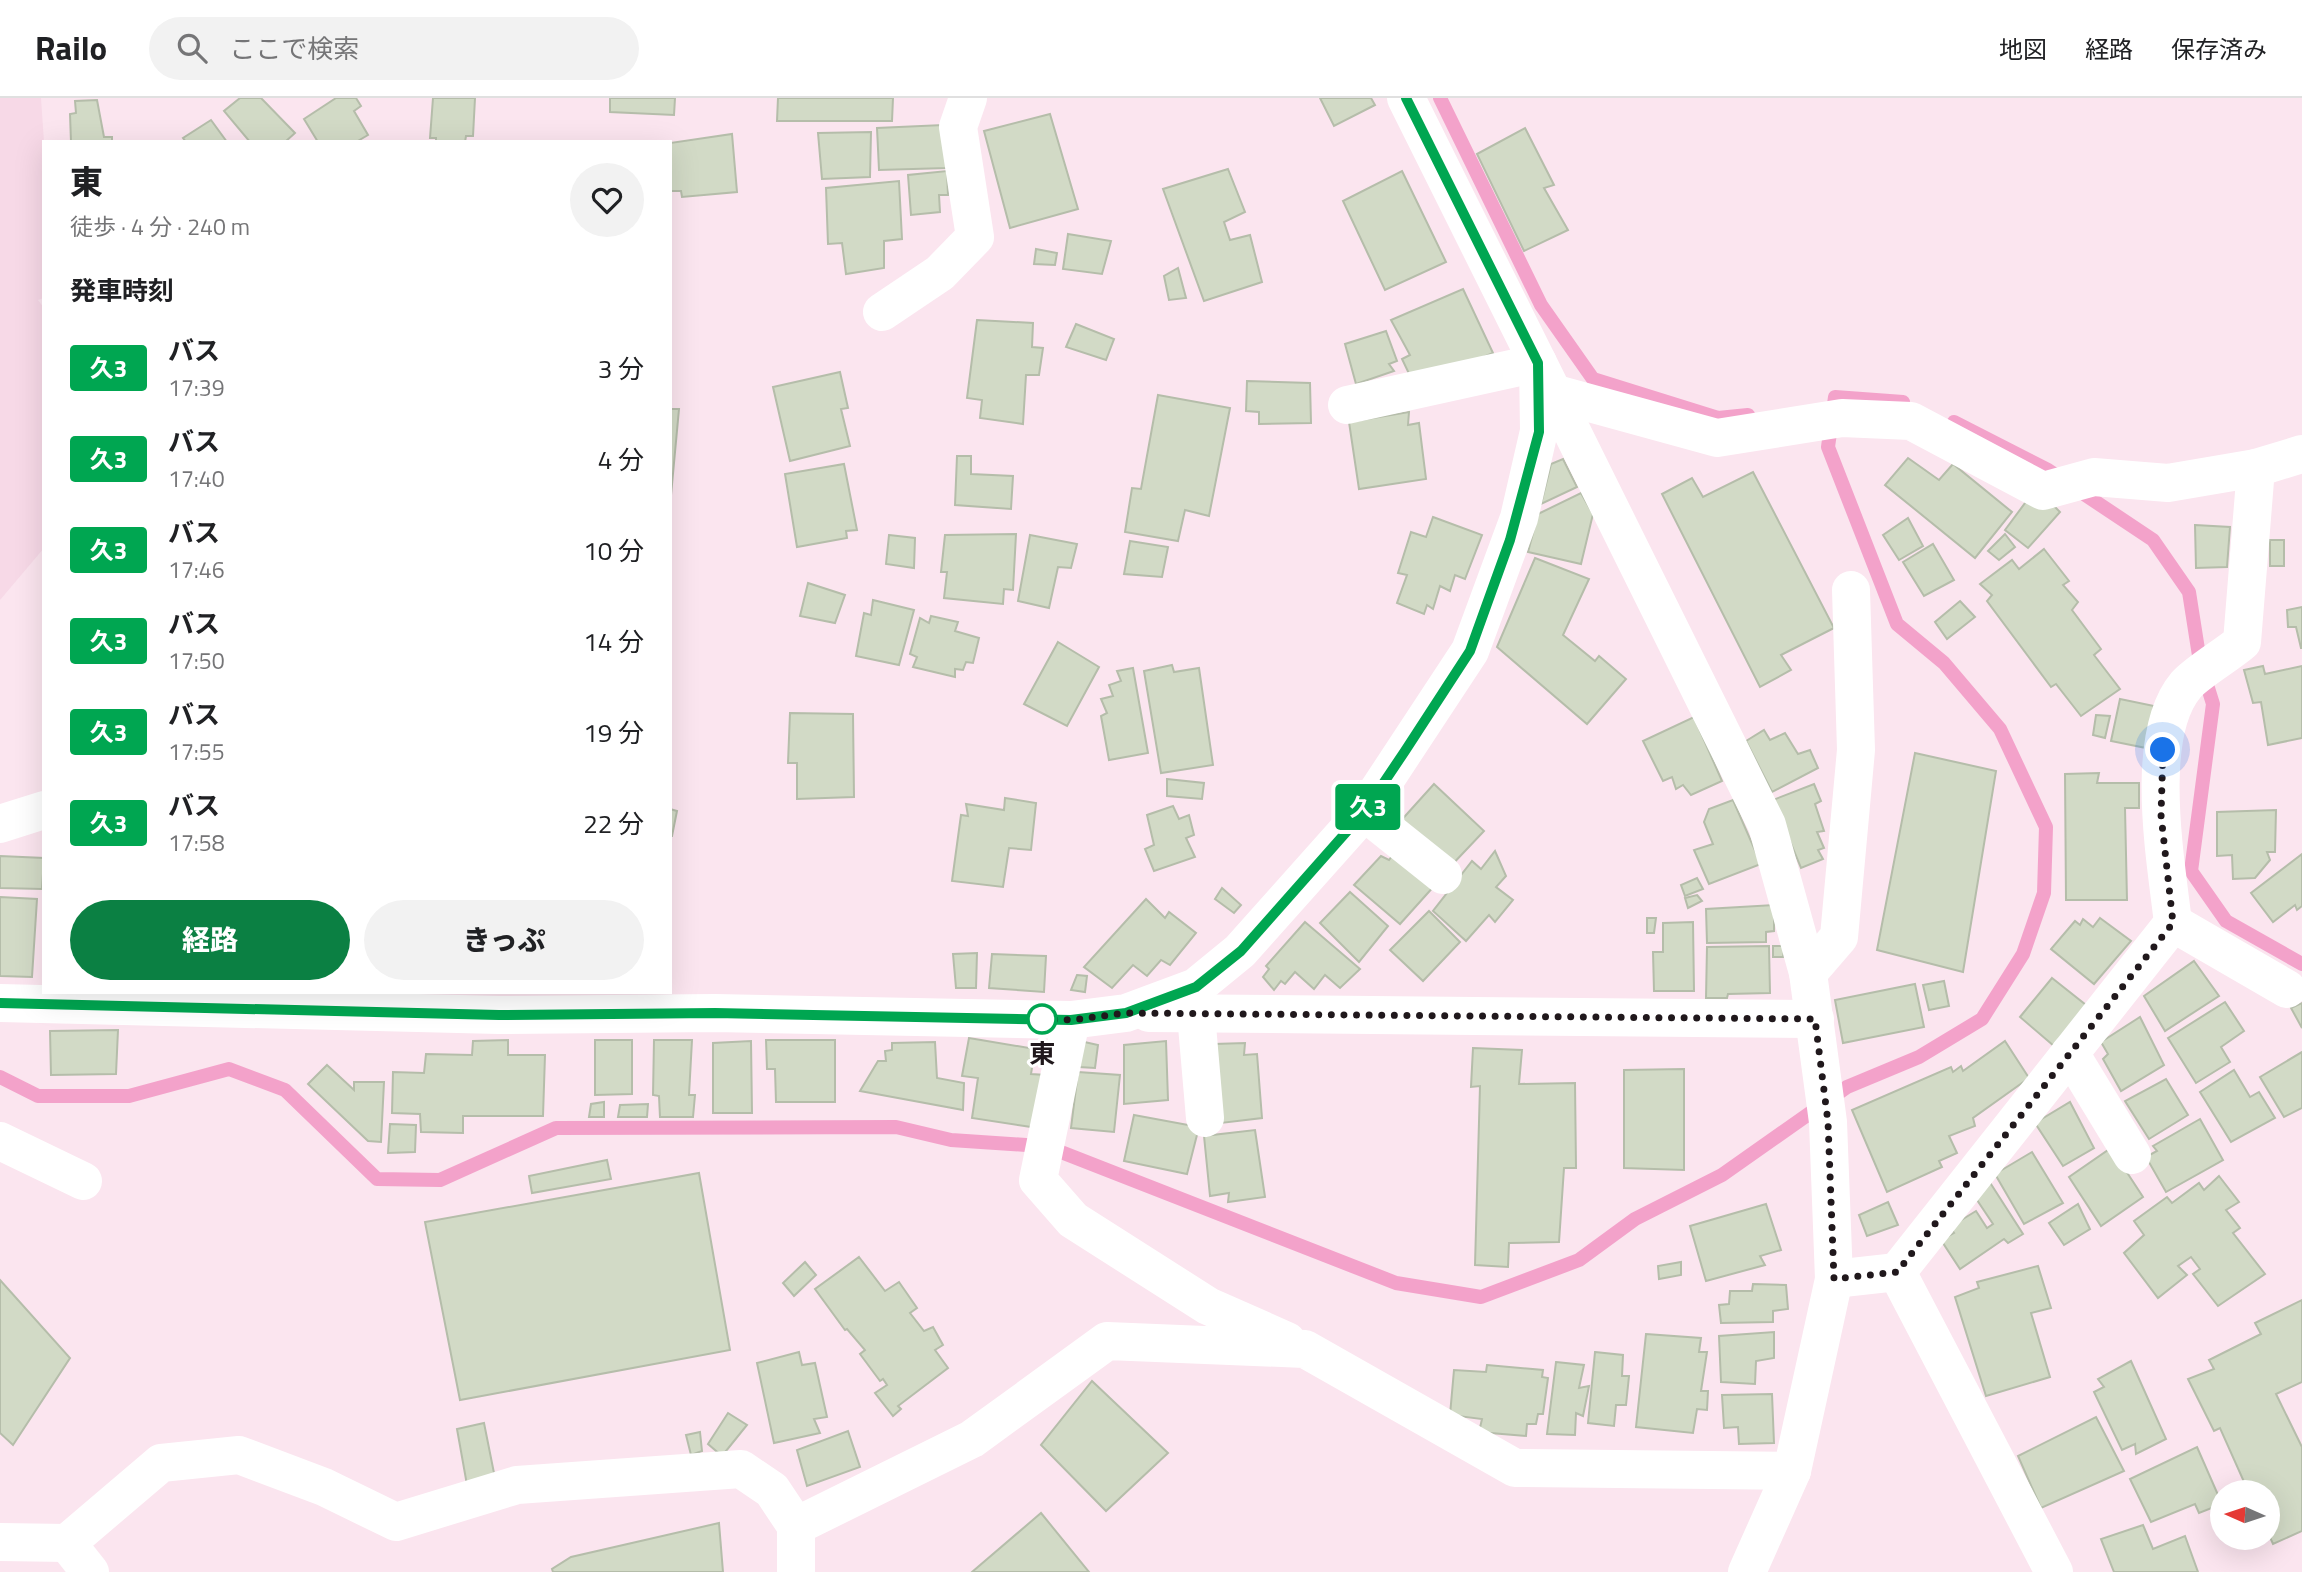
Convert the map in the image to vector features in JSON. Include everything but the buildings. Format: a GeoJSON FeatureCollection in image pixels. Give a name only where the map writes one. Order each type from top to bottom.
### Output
{"type":"FeatureCollection","features":[{"type":"Feature","properties":{"kind":"street"},"geometry":{"type":"LineString","coordinates":[[882,312],[940,273],[975,237],[958,127],[968,98]]}},
{"type":"Feature","properties":{"kind":"street"},"geometry":{"type":"LineString","coordinates":[[1406,98],[1767,825],[1808,973],[1828,1122],[1834,1279],[1792,1471],[1746,1572]]}},
{"type":"Feature","properties":{"kind":"street"},"geometry":{"type":"LineString","coordinates":[[1126,1013],[1196,987],[1241,951],[1364,812],[1470,651],[1524,493],[1539,432],[1546,378]]}},
{"type":"Feature","properties":{"kind":"street"},"geometry":{"type":"LineString","coordinates":[[1347,405],[1546,378],[1717,438],[1828,420],[1911,421],[2043,491],[2094,477],[2168,483],[2256,468],[2302,454]]}},
{"type":"Feature","properties":{"kind":"street"},"geometry":{"type":"LineString","coordinates":[[1834,1279],[1897,1272],[2173,923],[2161,815],[2164,729],[2186,685],[2242,642],[2256,468]]}},
{"type":"Feature","properties":{"kind":"street"},"geometry":{"type":"LineString","coordinates":[[1808,973],[1839,937],[1856,750],[1851,590]]}},
{"type":"Feature","properties":{"kind":"street"},"geometry":{"type":"LineString","coordinates":[[0,824],[42,811]]}},
{"type":"Feature","properties":{"kind":"street"},"geometry":{"type":"LineString","coordinates":[[1364,812],[1443,875]]}},
{"type":"Feature","properties":{"kind":"street"},"geometry":{"type":"LineString","coordinates":[[2173,923],[2287,989]]}},
{"type":"Feature","properties":{"kind":"street"},"geometry":{"type":"LineString","coordinates":[[0,1003],[499,1015],[715,1013],[1071,1020],[1126,1013],[1815,1019]]}},
{"type":"Feature","properties":{"kind":"street"},"geometry":{"type":"LineString","coordinates":[[1196,1014],[1205,1118]]}},
{"type":"Feature","properties":{"kind":"street"},"geometry":{"type":"LineString","coordinates":[[1071,1020],[1038,1180],[1073,1220],[1209,1306],[1305,1349],[1515,1468],[1792,1471]]}},
{"type":"Feature","properties":{"kind":"street"},"geometry":{"type":"LineString","coordinates":[[2070,1053],[2132,1155]]}},
{"type":"Feature","properties":{"kind":"street"},"geometry":{"type":"LineString","coordinates":[[0,1141],[83,1181]]}},
{"type":"Feature","properties":{"kind":"street"},"geometry":{"type":"LineString","coordinates":[[1897,1272],[2054,1572]]}},
{"type":"Feature","properties":{"kind":"street"},"geometry":{"type":"LineString","coordinates":[[796,1527],[972,1439],[1107,1341],[1305,1349]]}},
{"type":"Feature","properties":{"kind":"street"},"geometry":{"type":"LineString","coordinates":[[0,1542],[67,1543],[161,1463],[239,1455],[324,1487],[396,1522],[517,1485],[741,1469],[772,1490],[796,1527],[796,1572]]}},
{"type":"Feature","properties":{"kind":"street"},"geometry":{"type":"LineString","coordinates":[[67,1543],[90,1572]]}},
{"type":"Feature","properties":{"kind":"shaded area"},"geometry":{"type":"Polygon","coordinates":[[[0,98],[41,98],[44,140],[42,299],[38,300],[42,305],[42,550],[0,600],[0,98]]]}},
{"type":"Feature","properties":{"kind":"waterway"},"geometry":{"type":"LineString","coordinates":[[1440,98],[1541,305],[1593,379],[1718,418],[1748,415]]}},
{"type":"Feature","properties":{"kind":"waterway"},"geometry":{"type":"LineString","coordinates":[[0,1077],[38,1096],[129,1096],[229,1069],[285,1090],[377,1179],[440,1180],[556,1128],[896,1127],[951,1140],[1026,1145],[1061,1152],[1396,1283],[1481,1297],[1579,1260],[1635,1219],[1722,1175],[1847,1087],[1919,1057],[1982,1019],[2023,954],[2044,893],[2046,827],[2000,729],[1944,663],[1897,624],[1828,447],[1835,397],[1903,402]]}},
{"type":"Feature","properties":{"kind":"waterway"},"geometry":{"type":"LineString","coordinates":[[1954,422],[2048,470],[2153,540],[2189,592],[2200,662],[2213,704],[2191,871],[2226,921],[2302,964]]}},
{"type":"Feature","properties":{"kind":"bus line","name":"久3"},"geometry":{"type":"LineString","coordinates":[[0,1003],[499,1015],[715,1013],[1071,1020],[1126,1013],[1196,987],[1241,951],[1364,812],[1470,651],[1518,518],[1539,432],[1538,363],[1406,98]]}},
{"type":"Feature","properties":{"kind":"place","name":"東"},"geometry":{"type":"Point","coordinates":[1042,1019]}},
{"type":"Feature","properties":{"kind":"route"},"geometry":{"type":"LineString","coordinates":[[1042,1019],[1071,1020],[1126,1013],[1815,1019],[1828,1122],[1834,1279],[1897,1272],[2173,923],[2161,815],[2163,750]]}}]}
